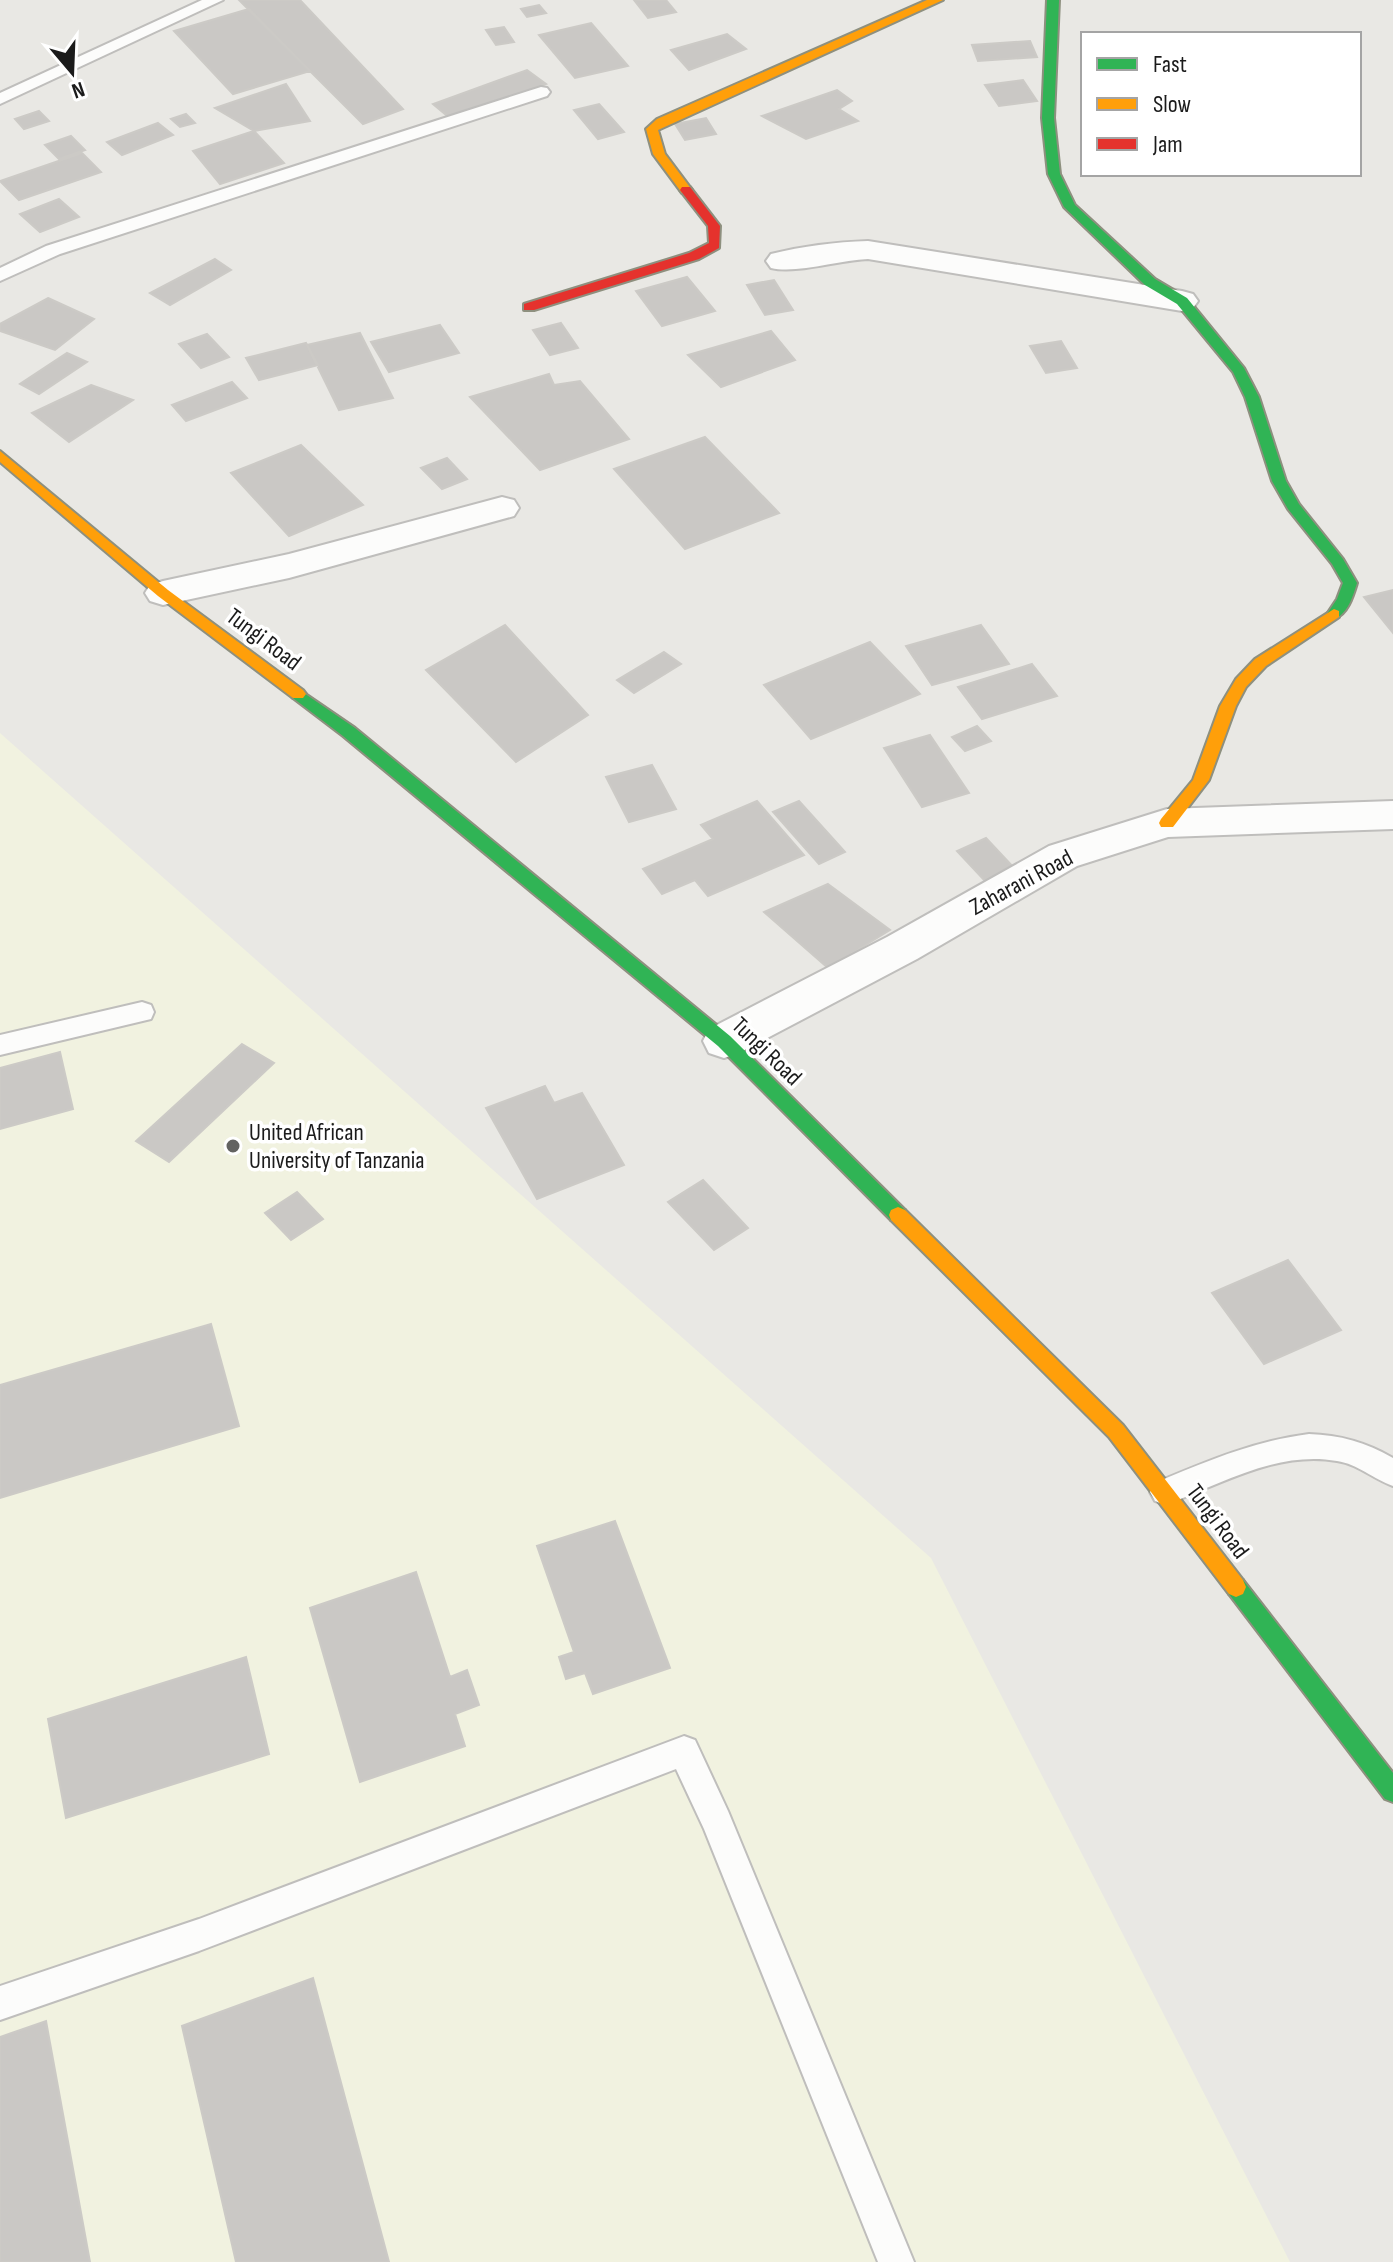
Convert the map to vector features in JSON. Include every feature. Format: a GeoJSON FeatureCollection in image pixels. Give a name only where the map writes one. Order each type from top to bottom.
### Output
{"type":"FeatureCollection","features":[{"type":"Feature","properties":{"kind":"street"},"geometry":{"type":"LineString","coordinates":[[529,307],[694,256],[715,245],[715,227],[676,178],[653,140],[652,129],[661,122],[731,95],[867,28],[937,0]]}},
{"type":"Feature","properties":{"kind":"street"},"geometry":{"type":"LineString","coordinates":[[1053,0],[1048,118],[1054,174],[1070,207],[1150,282],[1182,301],[1245,381],[1279,481],[1293,506],[1338,562],[1350,583],[1347,598],[1328,621],[1259,664],[1240,682],[1200,781],[1167,823]]}},
{"type":"Feature","properties":{"kind":"street"},"geometry":{"type":"LineString","coordinates":[[782,261],[841,251],[868,250],[1182,301]]}},
{"type":"Feature","properties":{"kind":"street","name":"Tungi Road"},"geometry":{"type":"LineString","coordinates":[[0,456],[163,593],[349,732],[724,1041],[1116,1431],[1393,1791]]}},
{"type":"Feature","properties":{"kind":"street"},"geometry":{"type":"LineString","coordinates":[[163,593],[289,566],[502,508]]}},
{"type":"Feature","properties":{"kind":"street","name":"Zaharani Road"},"geometry":{"type":"LineString","coordinates":[[724,1041],[902,948],[1063,856],[1167,823],[1393,815]]}},
{"type":"Feature","properties":{"kind":"lane"},"geometry":{"type":"LineString","coordinates":[[0,99],[215,0]]}},
{"type":"Feature","properties":{"kind":"lane"},"geometry":{"type":"LineString","coordinates":[[0,275],[53,250],[541,92]]}},
{"type":"Feature","properties":{"kind":"lane"},"geometry":{"type":"LineString","coordinates":[[0,1045],[142,1012]]}},
{"type":"Feature","properties":{"kind":"lane"},"geometry":{"type":"LineString","coordinates":[[1165,1492],[1276,1449],[1334,1446],[1373,1457],[1393,1473]]}},
{"type":"Feature","properties":{"kind":"lane"},"geometry":{"type":"LineString","coordinates":[[0,2003],[199,1935],[684,1751],[717,1822],[896,2262]]}},
{"type":"Feature","properties":{"kind":"shaded area","name":"United African University of Tanzania"},"geometry":{"type":"Polygon","coordinates":[[[0,733],[931,1558],[1290,2262],[0,2262],[0,733]]]}},
{"type":"Feature","properties":{"kind":"building"},"geometry":{"type":"Polygon","coordinates":[[[239,0],[300,0],[403,109],[363,124],[239,0]]]}},
{"type":"Feature","properties":{"kind":"building"},"geometry":{"type":"Polygon","coordinates":[[[634,0],[666,0],[676,12],[648,18],[634,0]]]}},
{"type":"Feature","properties":{"kind":"building"},"geometry":{"type":"Polygon","coordinates":[[[539,5],[546,13],[527,17],[521,9],[539,5]]]}},
{"type":"Feature","properties":{"kind":"building"},"geometry":{"type":"Polygon","coordinates":[[[249,9],[310,71],[233,94],[174,31],[249,9]]]}},
{"type":"Feature","properties":{"kind":"building"},"geometry":{"type":"Polygon","coordinates":[[[591,23],[628,66],[575,78],[539,35],[591,23]]]}},
{"type":"Feature","properties":{"kind":"building"},"geometry":{"type":"Polygon","coordinates":[[[504,27],[514,42],[496,45],[486,30],[504,27]]]}},
{"type":"Feature","properties":{"kind":"building"},"geometry":{"type":"Polygon","coordinates":[[[727,34],[746,49],[689,70],[671,50],[727,34]]]}},
{"type":"Feature","properties":{"kind":"building"},"geometry":{"type":"Polygon","coordinates":[[[1030,41],[1037,57],[978,61],[972,45],[1030,41]]]}},
{"type":"Feature","properties":{"kind":"building"},"geometry":{"type":"Polygon","coordinates":[[[527,70],[546,84],[451,119],[433,104],[527,70]]]}},
{"type":"Feature","properties":{"kind":"building"},"geometry":{"type":"Polygon","coordinates":[[[1023,80],[1037,101],[999,106],[985,85],[1023,80]]]}},
{"type":"Feature","properties":{"kind":"building"},"geometry":{"type":"Polygon","coordinates":[[[286,84],[310,121],[254,131],[215,108],[286,84]]]}},
{"type":"Feature","properties":{"kind":"building"},"geometry":{"type":"Polygon","coordinates":[[[837,90],[852,101],[839,109],[858,121],[806,139],[762,116],[837,90]]]}},
{"type":"Feature","properties":{"kind":"building"},"geometry":{"type":"Polygon","coordinates":[[[599,104],[624,132],[598,139],[574,110],[599,104]]]}},
{"type":"Feature","properties":{"kind":"building"},"geometry":{"type":"Polygon","coordinates":[[[39,111],[49,121],[24,129],[15,119],[39,111]]]}},
{"type":"Feature","properties":{"kind":"building"},"geometry":{"type":"Polygon","coordinates":[[[186,114],[195,123],[180,127],[171,119],[186,114]]]}},
{"type":"Feature","properties":{"kind":"building"},"geometry":{"type":"Polygon","coordinates":[[[706,118],[716,134],[685,140],[675,124],[706,118]]]}},
{"type":"Feature","properties":{"kind":"building"},"geometry":{"type":"Polygon","coordinates":[[[158,123],[173,135],[122,155],[107,142],[158,123]]]}},
{"type":"Feature","properties":{"kind":"building"},"geometry":{"type":"Polygon","coordinates":[[[254,131],[284,163],[220,184],[193,151],[254,131]]]}},
{"type":"Feature","properties":{"kind":"building"},"geometry":{"type":"Polygon","coordinates":[[[71,136],[85,150],[59,159],[45,145],[71,136]]]}},
{"type":"Feature","properties":{"kind":"building"},"geometry":{"type":"Polygon","coordinates":[[[82,153],[101,172],[19,200],[0,181],[82,153]]]}},
{"type":"Feature","properties":{"kind":"building"},"geometry":{"type":"Polygon","coordinates":[[[59,199],[79,217],[40,232],[20,214],[59,199]]]}},
{"type":"Feature","properties":{"kind":"building"},"geometry":{"type":"Polygon","coordinates":[[[215,259],[231,270],[170,305],[150,293],[215,259]]]}},
{"type":"Feature","properties":{"kind":"building"},"geometry":{"type":"Polygon","coordinates":[[[687,277],[715,311],[662,326],[636,291],[687,277]]]}},
{"type":"Feature","properties":{"kind":"building"},"geometry":{"type":"Polygon","coordinates":[[[774,280],[793,310],[765,315],[747,285],[774,280]]]}},
{"type":"Feature","properties":{"kind":"building"},"geometry":{"type":"Polygon","coordinates":[[[48,298],[94,319],[55,350],[0,331],[0,324],[48,298]]]}},
{"type":"Feature","properties":{"kind":"building"},"geometry":{"type":"Polygon","coordinates":[[[561,323],[578,348],[550,355],[533,330],[561,323]]]}},
{"type":"Feature","properties":{"kind":"building"},"geometry":{"type":"Polygon","coordinates":[[[440,325],[459,353],[389,372],[371,342],[440,325]]]}},
{"type":"Feature","properties":{"kind":"building"},"geometry":{"type":"Polygon","coordinates":[[[771,331],[795,360],[721,387],[688,355],[771,331]]]}},
{"type":"Feature","properties":{"kind":"building"},"geometry":{"type":"Polygon","coordinates":[[[360,333],[393,398],[339,410],[307,345],[360,333]]]}},
{"type":"Feature","properties":{"kind":"building"},"geometry":{"type":"Polygon","coordinates":[[[207,334],[229,357],[201,368],[179,344],[207,334]]]}},
{"type":"Feature","properties":{"kind":"building"},"geometry":{"type":"Polygon","coordinates":[[[1061,341],[1077,368],[1046,373],[1030,346],[1061,341]]]}},
{"type":"Feature","properties":{"kind":"building"},"geometry":{"type":"Polygon","coordinates":[[[306,343],[318,365],[259,380],[246,358],[306,343]]]}},
{"type":"Feature","properties":{"kind":"building"},"geometry":{"type":"Polygon","coordinates":[[[67,353],[87,362],[39,394],[20,384],[67,353]]]}},
{"type":"Feature","properties":{"kind":"building"},"geometry":{"type":"Polygon","coordinates":[[[549,374],[554,385],[580,381],[629,439],[540,470],[470,397],[549,374]]]}},
{"type":"Feature","properties":{"kind":"building"},"geometry":{"type":"Polygon","coordinates":[[[232,382],[247,398],[186,421],[172,405],[232,382]]]}},
{"type":"Feature","properties":{"kind":"building"},"geometry":{"type":"Polygon","coordinates":[[[91,385],[133,400],[69,442],[32,413],[91,385]]]}},
{"type":"Feature","properties":{"kind":"building"},"geometry":{"type":"Polygon","coordinates":[[[705,437],[779,513],[685,549],[614,469],[705,437]]]}},
{"type":"Feature","properties":{"kind":"building"},"geometry":{"type":"Polygon","coordinates":[[[301,445],[363,505],[289,536],[231,473],[301,445]]]}},
{"type":"Feature","properties":{"kind":"building"},"geometry":{"type":"Polygon","coordinates":[[[447,458],[467,479],[442,489],[421,468],[447,458]]]}},
{"type":"Feature","properties":{"kind":"building"},"geometry":{"type":"Polygon","coordinates":[[[1393,590],[1393,633],[1364,597],[1393,590]]]}},
{"type":"Feature","properties":{"kind":"building"},"geometry":{"type":"Polygon","coordinates":[[[505,625],[588,715],[516,762],[426,670],[505,625]]]}},
{"type":"Feature","properties":{"kind":"building"},"geometry":{"type":"Polygon","coordinates":[[[981,625],[1009,664],[932,685],[906,646],[981,625]]]}},
{"type":"Feature","properties":{"kind":"building"},"geometry":{"type":"Polygon","coordinates":[[[870,642],[920,694],[811,739],[764,685],[870,642]]]}},
{"type":"Feature","properties":{"kind":"building"},"geometry":{"type":"Polygon","coordinates":[[[664,652],[681,664],[634,693],[617,680],[664,652]]]}},
{"type":"Feature","properties":{"kind":"building"},"geometry":{"type":"Polygon","coordinates":[[[1032,664],[1057,696],[982,719],[958,687],[1032,664]]]}},
{"type":"Feature","properties":{"kind":"building"},"geometry":{"type":"Polygon","coordinates":[[[977,726],[991,741],[965,751],[952,737],[977,726]]]}},
{"type":"Feature","properties":{"kind":"building"},"geometry":{"type":"Polygon","coordinates":[[[930,735],[969,793],[922,807],[884,748],[930,735]]]}},
{"type":"Feature","properties":{"kind":"building"},"geometry":{"type":"Polygon","coordinates":[[[652,765],[676,809],[629,822],[606,777],[652,765]]]}},
{"type":"Feature","properties":{"kind":"building"},"geometry":{"type":"Polygon","coordinates":[[[757,801],[804,855],[708,896],[695,880],[662,894],[643,869],[713,839],[701,825],[757,801]]]}},
{"type":"Feature","properties":{"kind":"building"},"geometry":{"type":"Polygon","coordinates":[[[799,801],[845,852],[819,864],[773,812],[799,801]]]}},
{"type":"Feature","properties":{"kind":"building"},"geometry":{"type":"Polygon","coordinates":[[[986,838],[1015,869],[986,882],[957,851],[986,838]]]}},
{"type":"Feature","properties":{"kind":"building"},"geometry":{"type":"Polygon","coordinates":[[[828,884],[890,930],[828,968],[764,912],[828,884]]]}},
{"type":"Feature","properties":{"kind":"building"},"geometry":{"type":"Polygon","coordinates":[[[242,1044],[274,1063],[169,1162],[136,1141],[242,1044]]]}},
{"type":"Feature","properties":{"kind":"building"},"geometry":{"type":"Polygon","coordinates":[[[60,1052],[73,1109],[0,1129],[0,1068],[60,1052]]]}},
{"type":"Feature","properties":{"kind":"building"},"geometry":{"type":"Polygon","coordinates":[[[545,1086],[554,1103],[582,1093],[624,1165],[537,1199],[486,1108],[545,1086]]]}},
{"type":"Feature","properties":{"kind":"building"},"geometry":{"type":"Polygon","coordinates":[[[703,1180],[748,1228],[714,1250],[668,1202],[703,1180]]]}},
{"type":"Feature","properties":{"kind":"building"},"geometry":{"type":"Polygon","coordinates":[[[297,1192],[323,1219],[291,1240],[265,1213],[297,1192]]]}},
{"type":"Feature","properties":{"kind":"building"},"geometry":{"type":"Polygon","coordinates":[[[1288,1260],[1341,1330],[1264,1364],[1212,1293],[1288,1260]]]}},
{"type":"Feature","properties":{"kind":"building"},"geometry":{"type":"Polygon","coordinates":[[[211,1324],[239,1426],[0,1498],[0,1385],[211,1324]]]}},
{"type":"Feature","properties":{"kind":"building"},"geometry":{"type":"Polygon","coordinates":[[[615,1521],[670,1668],[593,1694],[585,1673],[566,1679],[559,1657],[574,1652],[537,1546],[615,1521]]]}},
{"type":"Feature","properties":{"kind":"building"},"geometry":{"type":"Polygon","coordinates":[[[416,1572],[450,1677],[467,1670],[479,1705],[455,1714],[465,1746],[360,1782],[310,1608],[416,1572]]]}},
{"type":"Feature","properties":{"kind":"building"},"geometry":{"type":"Polygon","coordinates":[[[246,1657],[269,1754],[66,1818],[48,1719],[246,1657]]]}},
{"type":"Feature","properties":{"kind":"building"},"geometry":{"type":"Polygon","coordinates":[[[313,1978],[389,2262],[236,2262],[182,2026],[313,1978]]]}},
{"type":"Feature","properties":{"kind":"building"},"geometry":{"type":"Polygon","coordinates":[[[46,2021],[90,2262],[0,2262],[0,2037],[46,2021]]]}},
{"type":"Feature","properties":{"kind":"traffic: fast"},"geometry":{"type":"LineString","coordinates":[[1053,0],[1048,118],[1054,174],[1070,207],[1150,282],[1182,301],[1239,371],[1252,397],[1279,481],[1293,506],[1338,562],[1350,583],[1344,600],[1334,614]]}},
{"type":"Feature","properties":{"kind":"traffic: fast"},"geometry":{"type":"LineString","coordinates":[[298,694],[349,732],[724,1041],[898,1215]]}},
{"type":"Feature","properties":{"kind":"traffic: fast"},"geometry":{"type":"LineString","coordinates":[[1236,1587],[1393,1791]]}},
{"type":"Feature","properties":{"kind":"traffic: slow"},"geometry":{"type":"LineString","coordinates":[[686,190],[668,169],[656,146],[652,129],[661,122],[937,0]]}},
{"type":"Feature","properties":{"kind":"traffic: slow"},"geometry":{"type":"LineString","coordinates":[[0,455],[163,593],[298,694]]}},
{"type":"Feature","properties":{"kind":"traffic: slow"},"geometry":{"type":"LineString","coordinates":[[1167,823],[1201,780],[1228,706],[1241,683],[1273,654],[1334,614]]}},
{"type":"Feature","properties":{"kind":"traffic: slow"},"geometry":{"type":"LineString","coordinates":[[898,1215],[1116,1431],[1236,1587]]}},
{"type":"Feature","properties":{"kind":"traffic: jam"},"geometry":{"type":"LineString","coordinates":[[529,307],[694,256],[715,245],[714,226],[686,190]]}},
{"type":"Feature","properties":{"kind":"place","name":"United African University of Tanzania"},"geometry":{"type":"Point","coordinates":[233,1146]}}]}
